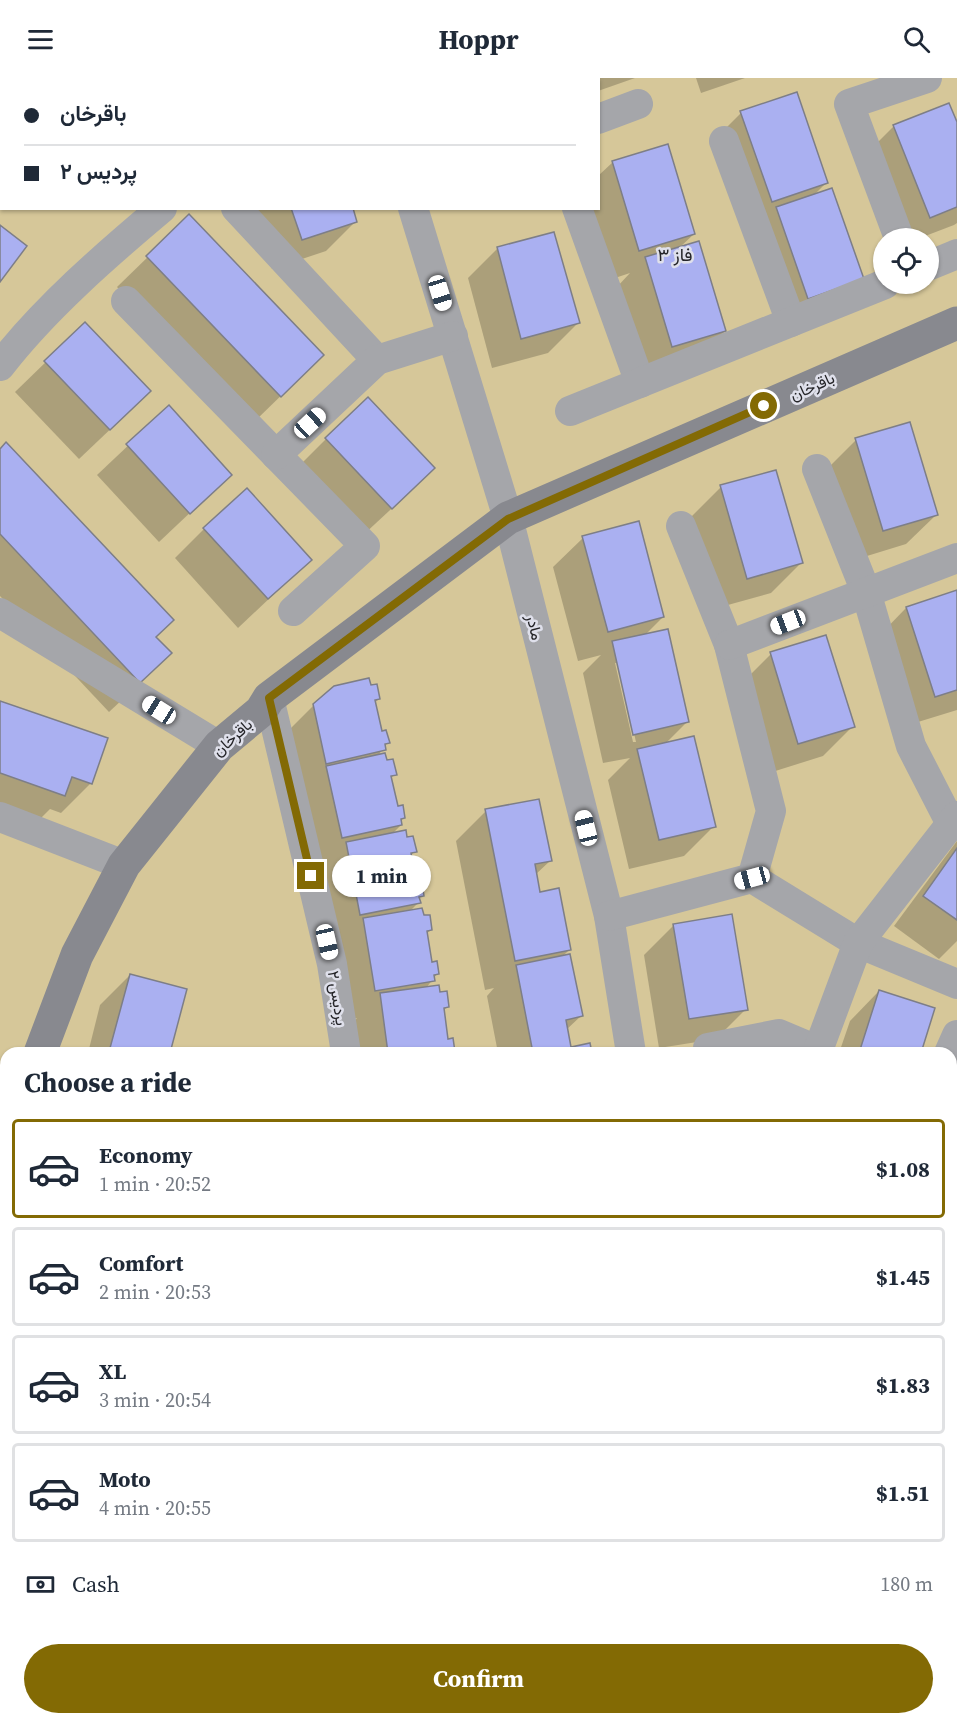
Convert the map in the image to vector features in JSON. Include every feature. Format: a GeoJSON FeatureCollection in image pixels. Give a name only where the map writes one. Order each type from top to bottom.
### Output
{"type":"FeatureCollection","features":[{"type":"Feature","properties":{"kind":"main road","name":"باقرخان"},"geometry":{"type":"LineString","coordinates":[[42,1047],[77,955],[124,865],[219,746],[261,711],[269,698],[508,519],[957,323]]}},
{"type":"Feature","properties":{"kind":"street"},"geometry":{"type":"LineString","coordinates":[[895,228],[849,104],[927,78]]}},
{"type":"Feature","properties":{"kind":"street"},"geometry":{"type":"LineString","coordinates":[[600,118],[638,104]]}},
{"type":"Feature","properties":{"kind":"street"},"geometry":{"type":"LineString","coordinates":[[724,141],[791,322]]}},
{"type":"Feature","properties":{"kind":"street"},"geometry":{"type":"LineString","coordinates":[[0,366],[16,345],[109,252],[160,210]]}},
{"type":"Feature","properties":{"kind":"street"},"geometry":{"type":"LineString","coordinates":[[238,210],[377,360]]}},
{"type":"Feature","properties":{"kind":"street","name":"مادر"},"geometry":{"type":"LineString","coordinates":[[414,210],[508,519],[609,916],[630,1047]]}},
{"type":"Feature","properties":{"kind":"street"},"geometry":{"type":"LineString","coordinates":[[578,210],[640,383]]}},
{"type":"Feature","properties":{"kind":"street"},"geometry":{"type":"LineString","coordinates":[[939,261],[957,254]]}},
{"type":"Feature","properties":{"kind":"street"},"geometry":{"type":"LineString","coordinates":[[570,411],[873,289]]}},
{"type":"Feature","properties":{"kind":"street"},"geometry":{"type":"LineString","coordinates":[[126,301],[365,546],[293,611]]}},
{"type":"Feature","properties":{"kind":"street"},"geometry":{"type":"LineString","coordinates":[[276,455],[377,360],[453,336]]}},
{"type":"Feature","properties":{"kind":"street"},"geometry":{"type":"LineString","coordinates":[[817,469],[866,592],[911,746],[954,820],[858,943],[819,1047]]}},
{"type":"Feature","properties":{"kind":"street"},"geometry":{"type":"LineString","coordinates":[[681,526],[729,645],[771,811],[752,878]]}},
{"type":"Feature","properties":{"kind":"street"},"geometry":{"type":"LineString","coordinates":[[729,645],[957,558]]}},
{"type":"Feature","properties":{"kind":"street"},"geometry":{"type":"LineString","coordinates":[[0,613],[219,746]]}},
{"type":"Feature","properties":{"kind":"street","name":"پردیس ۲"},"geometry":{"type":"LineString","coordinates":[[269,698],[332,964],[345,1047]]}},
{"type":"Feature","properties":{"kind":"street"},"geometry":{"type":"LineString","coordinates":[[0,817],[124,865]]}},
{"type":"Feature","properties":{"kind":"street"},"geometry":{"type":"LineString","coordinates":[[609,916],[752,878],[858,943],[957,984]]}},
{"type":"Feature","properties":{"kind":"street"},"geometry":{"type":"LineString","coordinates":[[713,1047],[779,1034],[809,1047]]}},
{"type":"Feature","properties":{"kind":"shaded area"},"geometry":{"type":"Polygon","coordinates":[[[600,78],[957,78],[957,1047],[0,1047],[0,210],[600,210],[600,78]]]}},
{"type":"Feature","properties":{"kind":"building"},"geometry":{"type":"Polygon","coordinates":[[[797,92],[828,183],[772,202],[740,111],[797,92]]]}},
{"type":"Feature","properties":{"kind":"building"},"geometry":{"type":"Polygon","coordinates":[[[949,103],[957,122],[957,207],[930,218],[893,125],[949,103]]]}},
{"type":"Feature","properties":{"kind":"building"},"geometry":{"type":"Polygon","coordinates":[[[668,144],[695,234],[639,251],[612,161],[668,144]]]}},
{"type":"Feature","properties":{"kind":"building"},"geometry":{"type":"Polygon","coordinates":[[[832,188],[864,279],[808,299],[776,207],[832,188]]]}},
{"type":"Feature","properties":{"kind":"building"},"geometry":{"type":"Polygon","coordinates":[[[292,210],[354,210],[357,222],[302,240],[292,210]]]}},
{"type":"Feature","properties":{"kind":"building"},"geometry":{"type":"Polygon","coordinates":[[[189,214],[324,355],[281,397],[146,256],[189,214]]]}},
{"type":"Feature","properties":{"kind":"building"},"geometry":{"type":"Polygon","coordinates":[[[0,225],[27,246],[0,282],[0,225]]]}},
{"type":"Feature","properties":{"kind":"building"},"geometry":{"type":"Polygon","coordinates":[[[554,232],[580,323],[521,339],[497,247],[554,232]]]}},
{"type":"Feature","properties":{"kind":"building"},"geometry":{"type":"Polygon","coordinates":[[[699,241],[726,331],[672,347],[645,257],[699,241]]]}},
{"type":"Feature","properties":{"kind":"building"},"geometry":{"type":"Polygon","coordinates":[[[85,322],[151,391],[110,430],[44,361],[85,322]]]}},
{"type":"Feature","properties":{"kind":"building"},"geometry":{"type":"Polygon","coordinates":[[[368,397],[435,468],[392,509],[325,438],[368,397]]]}},
{"type":"Feature","properties":{"kind":"building"},"geometry":{"type":"Polygon","coordinates":[[[169,405],[232,475],[190,514],[126,444],[169,405]]]}},
{"type":"Feature","properties":{"kind":"building"},"geometry":{"type":"Polygon","coordinates":[[[910,422],[938,515],[883,531],[855,438],[910,422]]]}},
{"type":"Feature","properties":{"kind":"building"},"geometry":{"type":"Polygon","coordinates":[[[6,442],[174,620],[156,637],[172,653],[140,683],[0,534],[0,449],[6,442]]]}},
{"type":"Feature","properties":{"kind":"building"},"geometry":{"type":"Polygon","coordinates":[[[776,470],[803,563],[747,579],[720,485],[776,470]]]}},
{"type":"Feature","properties":{"kind":"building"},"geometry":{"type":"Polygon","coordinates":[[[247,488],[312,560],[268,599],[203,528],[247,488]]]}},
{"type":"Feature","properties":{"kind":"building"},"geometry":{"type":"Polygon","coordinates":[[[639,521],[664,617],[608,632],[582,536],[639,521]]]}},
{"type":"Feature","properties":{"kind":"building"},"geometry":{"type":"Polygon","coordinates":[[[957,590],[957,690],[935,697],[906,607],[957,590]]]}},
{"type":"Feature","properties":{"kind":"building"},"geometry":{"type":"Polygon","coordinates":[[[668,629],[689,722],[633,735],[612,641],[668,629]]]}},
{"type":"Feature","properties":{"kind":"building"},"geometry":{"type":"Polygon","coordinates":[[[826,635],[855,727],[798,744],[770,652],[826,635]]]}},
{"type":"Feature","properties":{"kind":"building"},"geometry":{"type":"Polygon","coordinates":[[[369,678],[371,685],[377,684],[380,699],[375,700],[382,731],[386,730],[390,743],[385,744],[386,750],[326,764],[313,704],[334,686],[369,678]]]}},
{"type":"Feature","properties":{"kind":"building"},"geometry":{"type":"Polygon","coordinates":[[[0,701],[108,738],[92,784],[72,777],[65,796],[0,773],[0,701]]]}},
{"type":"Feature","properties":{"kind":"building"},"geometry":{"type":"Polygon","coordinates":[[[694,736],[716,827],[659,840],[637,749],[694,736]]]}},
{"type":"Feature","properties":{"kind":"building"},"geometry":{"type":"Polygon","coordinates":[[[385,753],[387,760],[393,759],[397,775],[391,776],[398,806],[403,805],[405,818],[401,819],[402,825],[342,838],[326,766],[385,753]]]}},
{"type":"Feature","properties":{"kind":"building"},"geometry":{"type":"Polygon","coordinates":[[[539,799],[552,861],[535,864],[540,892],[559,888],[571,950],[515,961],[485,809],[539,799]]]}},
{"type":"Feature","properties":{"kind":"building"},"geometry":{"type":"Polygon","coordinates":[[[406,830],[407,837],[413,836],[417,852],[411,853],[417,884],[422,883],[424,896],[419,897],[421,903],[360,915],[346,842],[406,830]]]}},
{"type":"Feature","properties":{"kind":"building"},"geometry":{"type":"Polygon","coordinates":[[[957,848],[957,920],[923,896],[957,848]]]}},
{"type":"Feature","properties":{"kind":"building"},"geometry":{"type":"Polygon","coordinates":[[[422,908],[424,915],[430,915],[432,930],[427,931],[432,962],[437,961],[439,974],[434,975],[435,981],[375,991],[363,918],[422,908]]]}},
{"type":"Feature","properties":{"kind":"building"},"geometry":{"type":"Polygon","coordinates":[[[732,914],[748,1010],[689,1019],[673,924],[732,914]]]}},
{"type":"Feature","properties":{"kind":"building"},"geometry":{"type":"Polygon","coordinates":[[[570,954],[583,1016],[566,1020],[571,1047],[532,1047],[516,965],[570,954]]]}},
{"type":"Feature","properties":{"kind":"building"},"geometry":{"type":"Polygon","coordinates":[[[130,974],[187,989],[172,1047],[110,1047],[130,974]]]}},
{"type":"Feature","properties":{"kind":"building"},"geometry":{"type":"Polygon","coordinates":[[[439,985],[440,992],[447,991],[449,1007],[444,1008],[448,1039],[453,1038],[454,1047],[387,1047],[380,993],[439,985]]]}},
{"type":"Feature","properties":{"kind":"building"},"geometry":{"type":"Polygon","coordinates":[[[879,990],[935,1008],[923,1047],[861,1047],[879,990]]]}},
{"type":"Feature","properties":{"kind":"building"},"geometry":{"type":"Polygon","coordinates":[[[590,1043],[591,1047],[571,1047],[590,1043]]]}},
{"type":"Feature","properties":{"kind":"district","name":"فاز ۳"},"geometry":{"type":"Point","coordinates":[675,254]}},
{"type":"Feature","properties":{"kind":"route"},"geometry":{"type":"LineString","coordinates":[[311,876],[269,698],[508,519],[764,406]]}}]}
